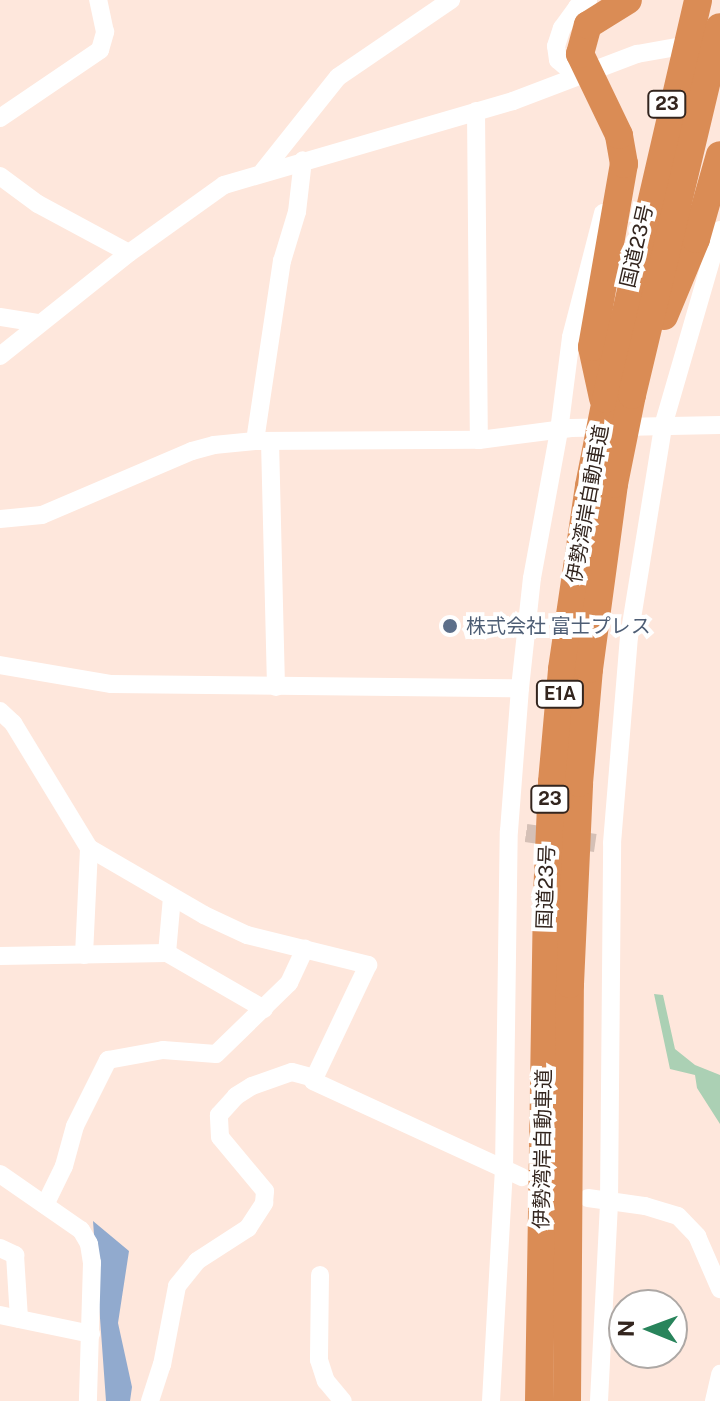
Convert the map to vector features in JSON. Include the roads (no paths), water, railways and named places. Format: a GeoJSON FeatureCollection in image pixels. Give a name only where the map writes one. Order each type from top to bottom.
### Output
{"type":"FeatureCollection","features":[{"type":"Feature","properties":{"kind":"highway"},"geometry":{"type":"LineString","coordinates":[[603,398],[592,347],[624,164],[619,135],[580,54],[588,25],[628,0]]}},
{"type":"Feature","properties":{"kind":"highway","name":"国道23号"},"geometry":{"type":"LineString","coordinates":[[538,1401],[543,988],[551,776],[561,653],[603,398],[664,127],[679,0]]}},
{"type":"Feature","properties":{"kind":"highway","name":"伊勢湾岸自動車道"},"geometry":{"type":"LineString","coordinates":[[538,1401],[547,897],[552,782],[562,669],[589,486],[606,399],[698,0]]}},
{"type":"Feature","properties":{"kind":"highway","name":"国道23号"},"geometry":{"type":"LineString","coordinates":[[569,1401],[583,767],[607,553],[638,388],[656,333],[719,35]]}},
{"type":"Feature","properties":{"kind":"highway","name":"伊勢湾岸自動車道"},"geometry":{"type":"LineString","coordinates":[[569,1401],[566,1266],[573,888],[589,669],[614,484],[632,395],[719,35]]}},
{"type":"Feature","properties":{"kind":"highway"},"geometry":{"type":"LineString","coordinates":[[656,333],[696,239],[720,155]]}},
{"type":"Feature","properties":{"kind":"street"},"geometry":{"type":"LineString","coordinates":[[0,118],[100,50],[105,32],[98,0]]}},
{"type":"Feature","properties":{"kind":"street"},"geometry":{"type":"LineString","coordinates":[[263,171],[338,77],[451,0]]}},
{"type":"Feature","properties":{"kind":"street"},"geometry":{"type":"LineString","coordinates":[[588,0],[577,7],[562,28],[556,46],[558,60],[571,71],[588,74]]}},
{"type":"Feature","properties":{"kind":"street"},"geometry":{"type":"LineString","coordinates":[[0,356],[129,253],[224,185],[263,171],[476,111],[588,74],[637,54],[693,45],[719,35]]}},
{"type":"Feature","properties":{"kind":"street"},"geometry":{"type":"LineString","coordinates":[[476,111],[479,440]]}},
{"type":"Feature","properties":{"kind":"street"},"geometry":{"type":"LineString","coordinates":[[276,687],[262,441],[282,261],[297,212],[303,160]]}},
{"type":"Feature","properties":{"kind":"street"},"geometry":{"type":"LineString","coordinates":[[491,1401],[513,1174],[520,688],[532,578],[565,430],[571,337],[608,194],[624,164]]}},
{"type":"Feature","properties":{"kind":"street"},"geometry":{"type":"LineString","coordinates":[[0,176],[38,204],[129,253]]}},
{"type":"Feature","properties":{"kind":"street"},"geometry":{"type":"LineString","coordinates":[[599,1401],[609,1203],[604,843],[656,425],[720,230]]}},
{"type":"Feature","properties":{"kind":"street"},"geometry":{"type":"LineString","coordinates":[[0,317],[38,323]]}},
{"type":"Feature","properties":{"kind":"street"},"geometry":{"type":"LineString","coordinates":[[0,519],[42,515],[192,451],[262,441],[479,440],[565,430],[720,425]]}},
{"type":"Feature","properties":{"kind":"street"},"geometry":{"type":"LineString","coordinates":[[0,665],[111,684],[520,688]]}},
{"type":"Feature","properties":{"kind":"street"},"geometry":{"type":"LineString","coordinates":[[0,711],[13,723],[89,848],[172,897],[247,935],[368,965],[313,1081],[513,1174]]}},
{"type":"Feature","properties":{"kind":"street"},"geometry":{"type":"LineString","coordinates":[[84,955],[89,848]]}},
{"type":"Feature","properties":{"kind":"street"},"geometry":{"type":"LineString","coordinates":[[167,953],[172,897]]}},
{"type":"Feature","properties":{"kind":"street"},"geometry":{"type":"LineString","coordinates":[[45,1205],[64,1166],[75,1126],[108,1060],[163,1050],[216,1054],[289,983],[305,949]]}},
{"type":"Feature","properties":{"kind":"street"},"geometry":{"type":"LineString","coordinates":[[0,956],[167,953],[264,1009]]}},
{"type":"Feature","properties":{"kind":"street"},"geometry":{"type":"LineString","coordinates":[[150,1401],[162,1365],[177,1286],[197,1261],[248,1228],[264,1203],[265,1191],[220,1137],[219,1115],[236,1096],[252,1086],[292,1072],[315,1078]]}},
{"type":"Feature","properties":{"kind":"street"},"geometry":{"type":"LineString","coordinates":[[0,1174],[81,1230],[89,1244],[91,1334],[88,1401]]}},
{"type":"Feature","properties":{"kind":"street"},"geometry":{"type":"LineString","coordinates":[[588,1198],[645,1206],[678,1216],[697,1236],[720,1289]]}},
{"type":"Feature","properties":{"kind":"street"},"geometry":{"type":"LineString","coordinates":[[0,1248],[15,1255],[9,1317],[91,1334]]}},
{"type":"Feature","properties":{"kind":"street"},"geometry":{"type":"LineString","coordinates":[[320,1275],[319,1360],[326,1381],[343,1401]]}},
{"type":"Feature","properties":{"kind":"street"},"geometry":{"type":"LineString","coordinates":[[714,1401],[720,1374]]}},
{"type":"Feature","properties":{"kind":"water"},"geometry":{"type":"Polygon","coordinates":[[[93,1221],[129,1251],[118,1323],[132,1387],[130,1401],[106,1401],[93,1221]]]}},
{"type":"Feature","properties":{"kind":"tunnel"},"geometry":{"type":"LineString","coordinates":[[526,833],[595,843]]}},
{"type":"Feature","properties":{"kind":"place","name":"株式会社 富士プレス"},"geometry":{"type":"Point","coordinates":[450,626]}}]}
